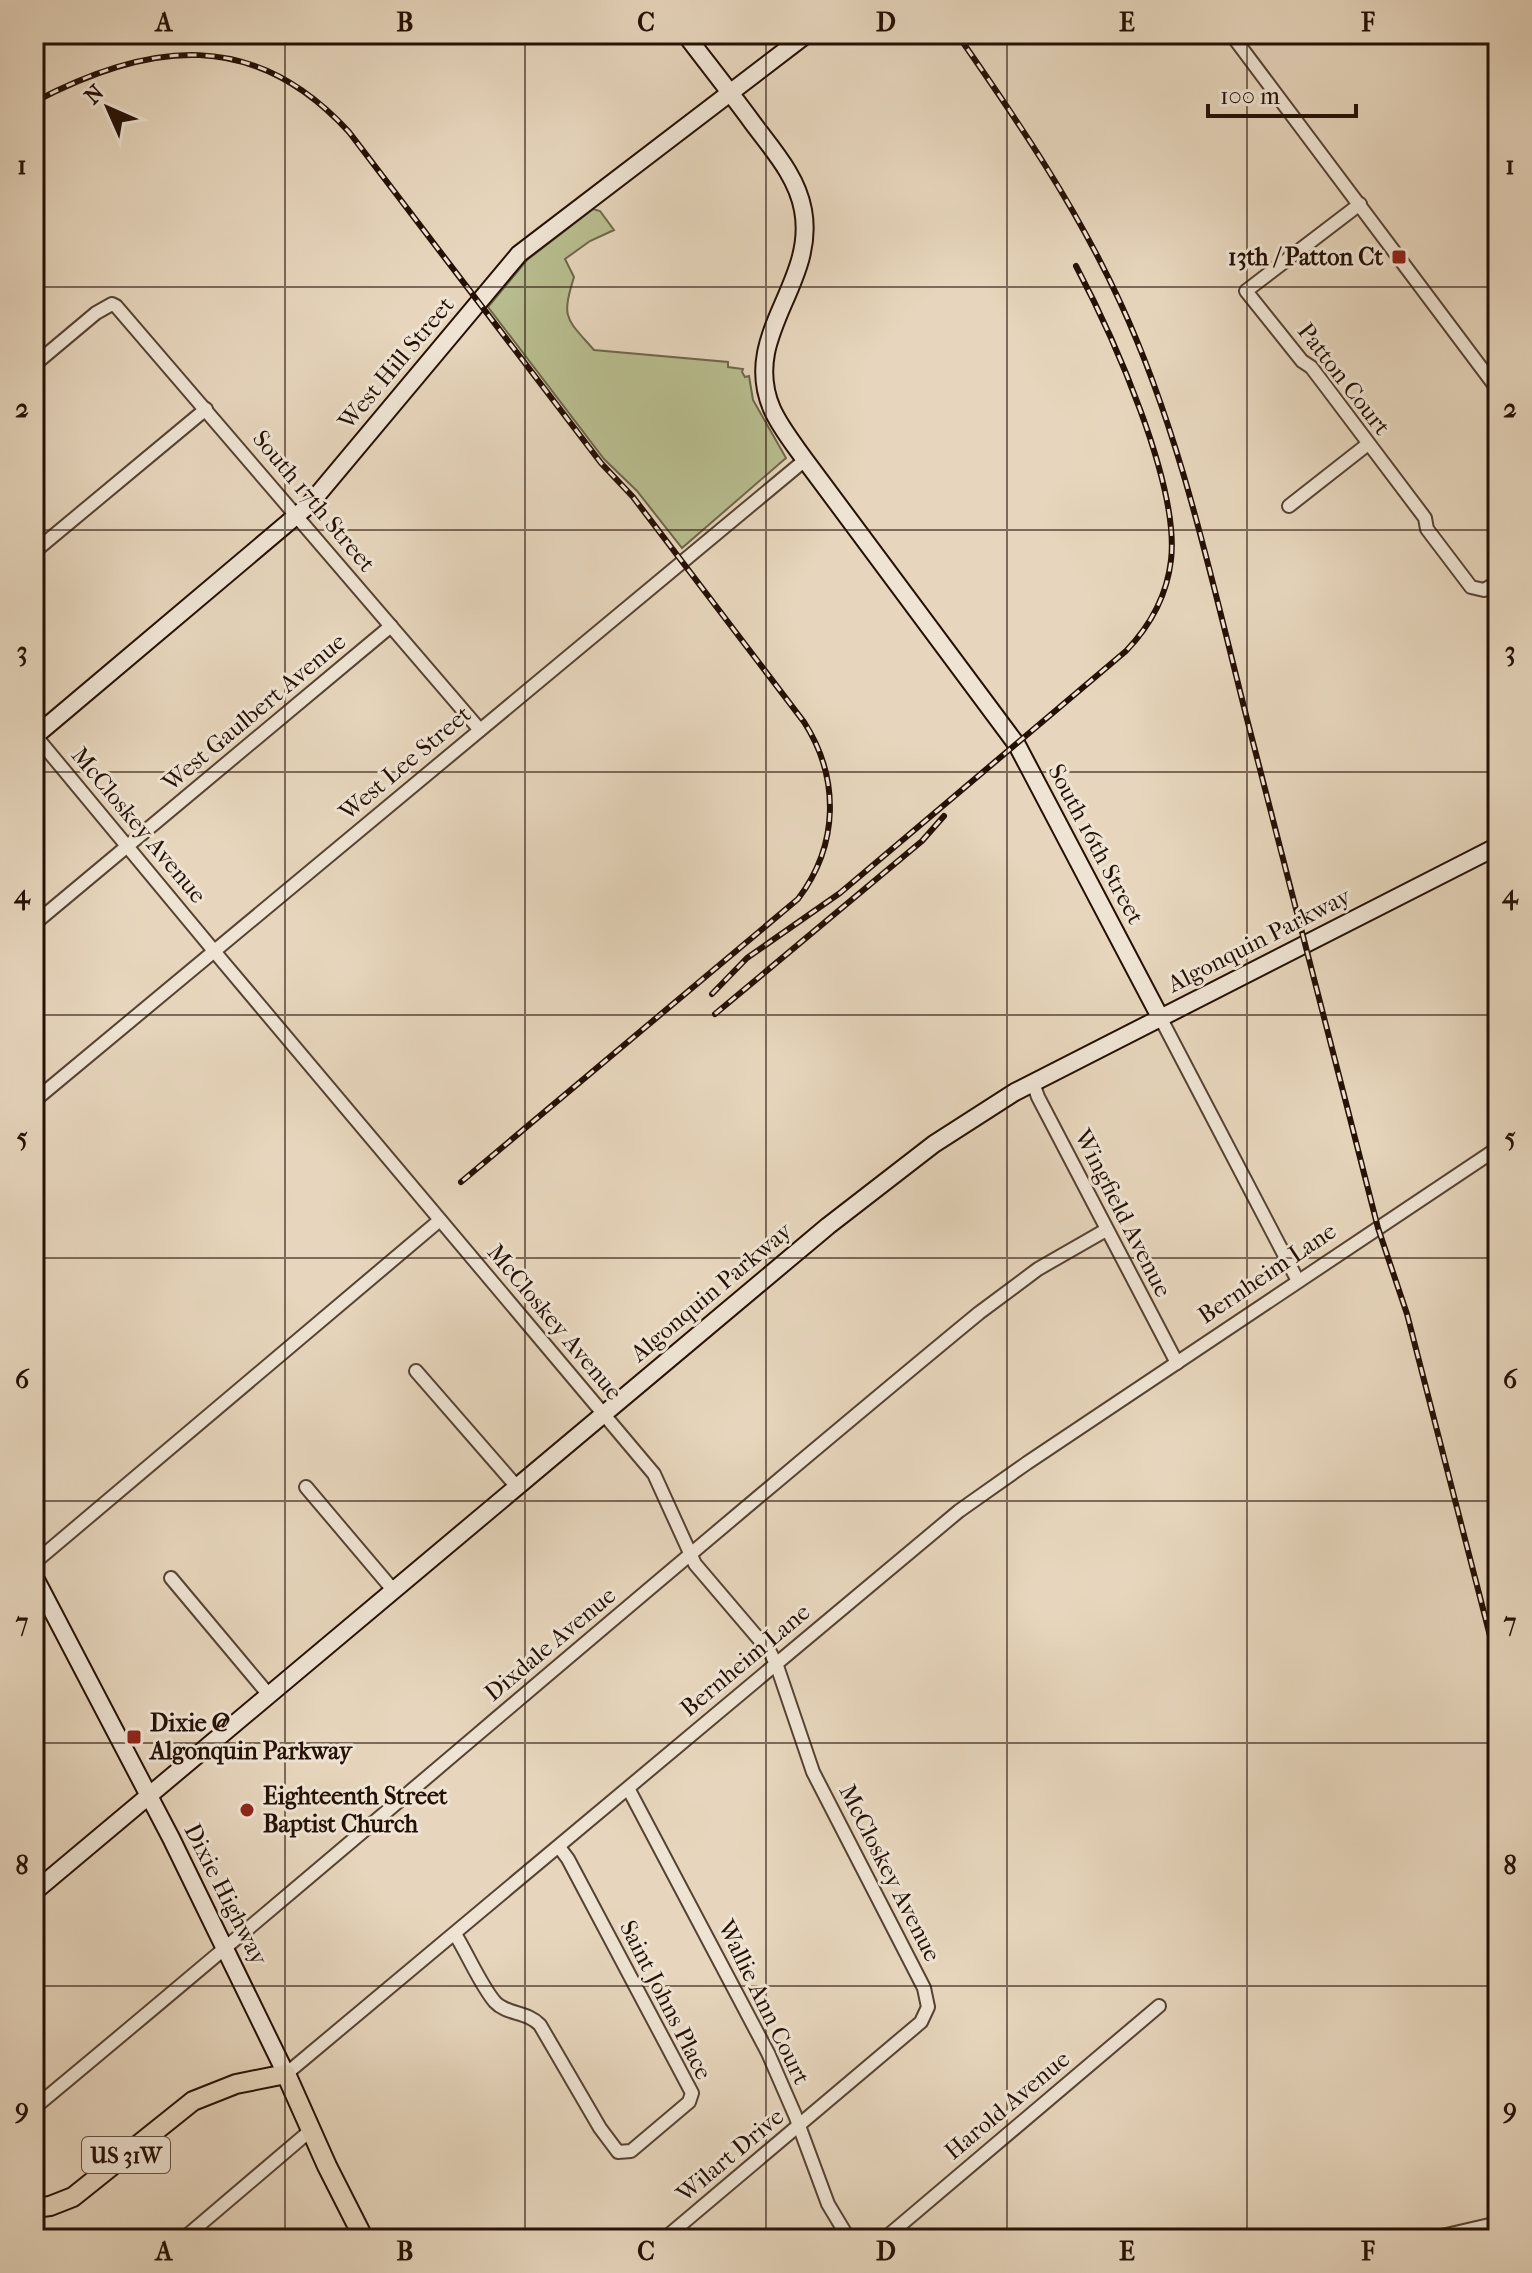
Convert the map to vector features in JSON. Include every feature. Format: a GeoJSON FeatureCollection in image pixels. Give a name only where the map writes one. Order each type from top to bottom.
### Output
{"type":"FeatureCollection","features":[{"type":"Feature","properties":{"kind":"main road","name":"Dixie Highway"},"geometry":{"type":"LineString","coordinates":[[286,2074],[364,2239]]}},
{"type":"Feature","properties":{"kind":"main road","name":"Bernheim Lane"},"geometry":{"type":"LineString","coordinates":[[34,2208],[50,2206],[73,2197],[193,2101],[236,2084],[286,2074]]}},
{"type":"Feature","properties":{"kind":"street","name":"South 16th Street"},"geometry":{"type":"LineString","coordinates":[[685,34],[783,164],[804,214],[805,240],[800,266],[771,329],[764,365],[764,380],[779,424],[1017,745],[1298,1281]]}},
{"type":"Feature","properties":{"kind":"street","name":"West Hill Street"},"geometry":{"type":"LineString","coordinates":[[35,736],[298,516],[519,254],[807,34]]}},
{"type":"Feature","properties":{"kind":"street"},"geometry":{"type":"LineString","coordinates":[[1231,34],[1498,390]]}},
{"type":"Feature","properties":{"kind":"street","name":"Patton Court"},"geometry":{"type":"LineString","coordinates":[[1360,204],[1246,291],[1302,361],[1311,367],[1425,518],[1427,529],[1471,587],[1484,590],[1498,582]]}},
{"type":"Feature","properties":{"kind":"street","name":"South 17th Street"},"geometry":{"type":"LineString","coordinates":[[34,365],[96,313],[112,304],[206,409],[480,730]]}},
{"type":"Feature","properties":{"kind":"street"},"geometry":{"type":"LineString","coordinates":[[34,552],[206,409]]}},
{"type":"Feature","properties":{"kind":"street"},"geometry":{"type":"LineString","coordinates":[[1289,506],[1368,444]]}},
{"type":"Feature","properties":{"kind":"street","name":"West Lee Street"},"geometry":{"type":"LineString","coordinates":[[34,1101],[805,460]]}},
{"type":"Feature","properties":{"kind":"street","name":"West Gaulbert Avenue"},"geometry":{"type":"LineString","coordinates":[[34,924],[391,626]]}},
{"type":"Feature","properties":{"kind":"street","name":"McCloskey Avenue"},"geometry":{"type":"LineString","coordinates":[[35,736],[654,1474],[664,1489],[690,1555],[770,1652],[813,1772],[924,1988],[928,2007]]}},
{"type":"Feature","properties":{"kind":"street","name":"Algonquin Parkway"},"geometry":{"type":"LineString","coordinates":[[34,1892],[876,1187],[946,1136],[1033,1083],[1498,846]]}},
{"type":"Feature","properties":{"kind":"street","name":"Wingfield Avenue"},"geometry":{"type":"LineString","coordinates":[[1033,1083],[1177,1363]]}},
{"type":"Feature","properties":{"kind":"street","name":"Bernheim Lane"},"geometry":{"type":"LineString","coordinates":[[286,2074],[959,1511],[1498,1148]]}},
{"type":"Feature","properties":{"kind":"street"},"geometry":{"type":"LineString","coordinates":[[34,1563],[440,1220]]}},
{"type":"Feature","properties":{"kind":"street","name":"Dixdale Avenue"},"geometry":{"type":"LineString","coordinates":[[34,2108],[227,1949],[335,1854],[990,1304],[1048,1263],[1106,1230]]}},
{"type":"Feature","properties":{"kind":"street"},"geometry":{"type":"LineString","coordinates":[[416,1371],[517,1487]]}},
{"type":"Feature","properties":{"kind":"street"},"geometry":{"type":"LineString","coordinates":[[306,1487],[394,1591]]}},
{"type":"Feature","properties":{"kind":"street","name":"Dixie Highway"},"geometry":{"type":"LineString","coordinates":[[34,1576],[227,1949],[286,2074]]}},
{"type":"Feature","properties":{"kind":"street"},"geometry":{"type":"LineString","coordinates":[[171,1578],[269,1695]]}},
{"type":"Feature","properties":{"kind":"street","name":"Wallie Ann Court"},"geometry":{"type":"LineString","coordinates":[[629,1790],[768,2053],[828,2204],[849,2239]]}},
{"type":"Feature","properties":{"kind":"street","name":"Saint Johns Place"},"geometry":{"type":"LineString","coordinates":[[455,1934],[496,2004],[532,2016],[609,2140],[618,2152],[631,2151],[689,2102],[692,2093],[559,1847]]}},
{"type":"Feature","properties":{"kind":"street","name":"Harold Avenue"},"geometry":{"type":"LineString","coordinates":[[884,2239],[1159,2006]]}},
{"type":"Feature","properties":{"kind":"street","name":"Wilart Drive"},"geometry":{"type":"LineString","coordinates":[[664,2239],[911,2032],[921,2022],[928,2007]]}},
{"type":"Feature","properties":{"kind":"street"},"geometry":{"type":"LineString","coordinates":[[183,2239],[311,2130]]}},
{"type":"Feature","properties":{"kind":"street"},"geometry":{"type":"LineString","coordinates":[[1429,2239],[1498,2223]]}},
{"type":"Feature","properties":{"kind":"green space"},"geometry":{"type":"Polygon","coordinates":[[[593,209],[600,211],[614,230],[590,241],[565,259],[574,277],[567,310],[577,331],[594,350],[728,362],[728,367],[743,369],[745,377],[749,376],[753,400],[786,458],[682,548],[637,491],[604,459],[488,307],[527,260],[593,209]]]}},
{"type":"Feature","properties":{"kind":"railway"},"geometry":{"type":"LineString","coordinates":[[957,34],[1023,131],[1103,266],[1161,403],[1193,507],[1378,1228],[1407,1314],[1498,1667]]}},
{"type":"Feature","properties":{"kind":"railway"},"geometry":{"type":"LineString","coordinates":[[34,102],[119,66],[160,57],[199,55],[238,61],[276,75],[313,98],[349,132],[601,463],[633,497],[804,722],[816,743],[829,788],[830,811],[821,856],[812,878],[798,899],[461,1182]]}},
{"type":"Feature","properties":{"kind":"railway"},"geometry":{"type":"LineString","coordinates":[[712,994],[747,958],[840,893],[1126,651],[1156,609],[1166,585],[1171,560],[1171,529],[1165,492],[1124,369],[1076,266]]}},
{"type":"Feature","properties":{"kind":"railway"},"geometry":{"type":"LineString","coordinates":[[715,1014],[922,841],[944,816]]}},
{"type":"Feature","properties":{"kind":"place","name":"13th / Patton Ct"},"geometry":{"type":"Point","coordinates":[1399,257]}},
{"type":"Feature","properties":{"kind":"place","name":"Dixie @ Algonquin Parkway"},"geometry":{"type":"Point","coordinates":[134,1737]}},
{"type":"Feature","properties":{"kind":"place","name":"Eighteenth Street Baptist Church"},"geometry":{"type":"Point","coordinates":[247,1810]}}]}
